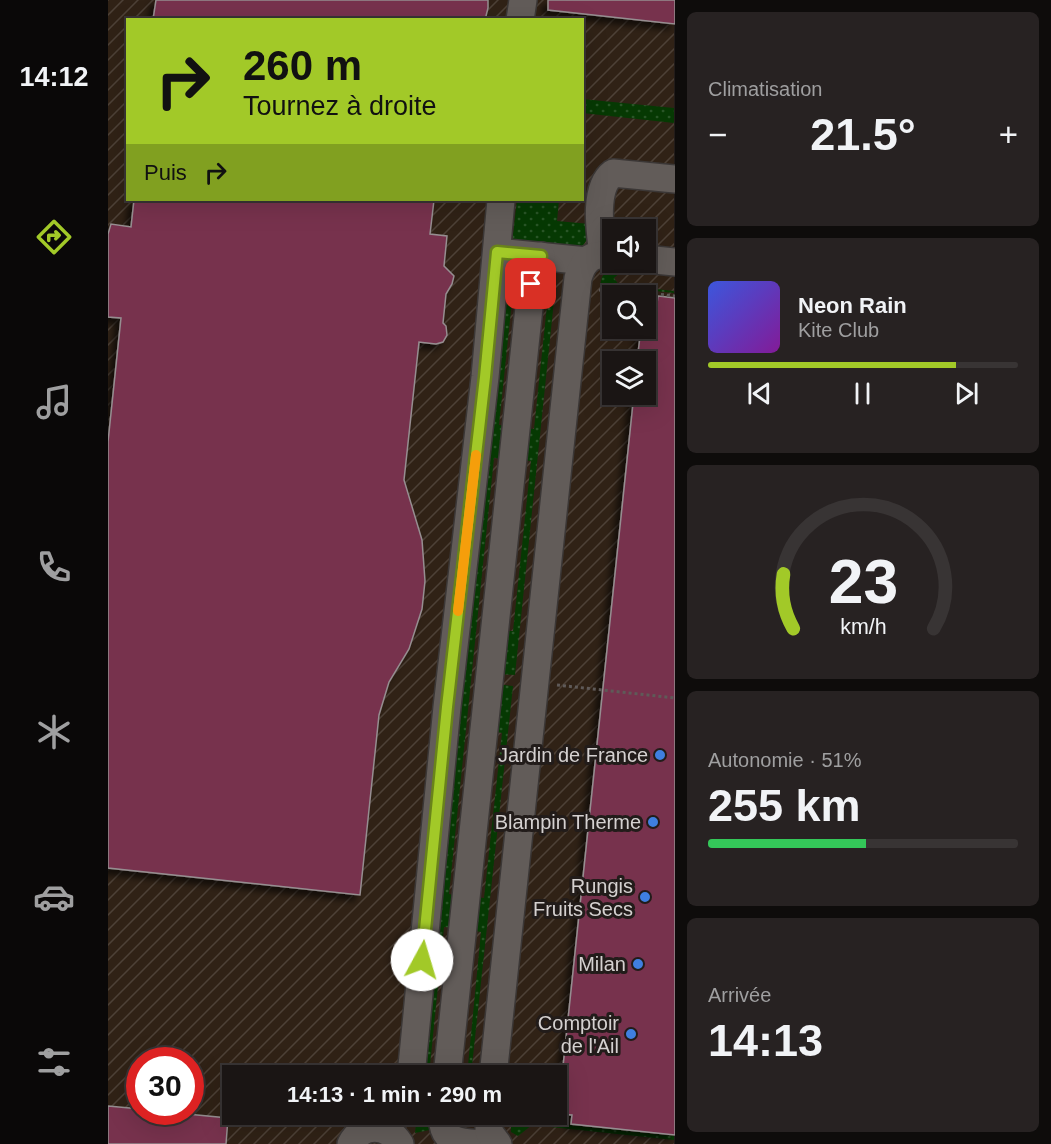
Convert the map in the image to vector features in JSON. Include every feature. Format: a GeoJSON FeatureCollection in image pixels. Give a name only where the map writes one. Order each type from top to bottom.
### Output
{"type":"FeatureCollection","features":[{"type":"Feature","properties":{"kind":"street"},"geometry":{"type":"LineString","coordinates":[[520,18],[523,0]]}},
{"type":"Feature","properties":{"kind":"street"},"geometry":{"type":"LineString","coordinates":[[495,1065],[578,278],[601,257],[601,194],[608,177],[613,172],[675,179]]}},
{"type":"Feature","properties":{"kind":"street"},"geometry":{"type":"LineString","coordinates":[[412,1065],[449,695],[485,377],[501,201]]}},
{"type":"Feature","properties":{"kind":"street"},"geometry":{"type":"LineString","coordinates":[[497,252],[541,256],[601,257]]}},
{"type":"Feature","properties":{"kind":"street"},"geometry":{"type":"LineString","coordinates":[[448,1065],[532,270],[541,256]]}},
{"type":"Feature","properties":{"kind":"street"},"geometry":{"type":"LineString","coordinates":[[656,260],[675,262]]}},
{"type":"Feature","properties":{"kind":"street"},"geometry":{"type":"LineString","coordinates":[[442,1125],[447,1137],[452,1141],[485,1144]]}},
{"type":"Feature","properties":{"kind":"street"},"geometry":{"type":"LineString","coordinates":[[489,1125],[489,1132],[498,1144]]}},
{"type":"Feature","properties":{"kind":"street"},"geometry":{"type":"LineString","coordinates":[[351,1144],[360,1132],[368,1129],[400,1131]]}},
{"type":"Feature","properties":{"kind":"path"},"geometry":{"type":"LineString","coordinates":[[656,294],[675,296]]}},
{"type":"Feature","properties":{"kind":"path"},"geometry":{"type":"LineString","coordinates":[[535,683],[675,698]]}},
{"type":"Feature","properties":{"kind":"shaded area"},"geometry":{"type":"Polygon","coordinates":[[[108,0],[674,0],[674,1144],[108,1144],[108,0]]]}},
{"type":"Feature","properties":{"kind":"green space"},"geometry":{"type":"Polygon","coordinates":[[[584,99],[674,108],[674,123],[584,113],[584,99]]]}},
{"type":"Feature","properties":{"kind":"green space"},"geometry":{"type":"Polygon","coordinates":[[[517,201],[559,201],[557,221],[590,224],[585,243],[580,248],[512,243],[517,201]]]}},
{"type":"Feature","properties":{"kind":"green space"},"geometry":{"type":"Polygon","coordinates":[[[508,261],[511,261],[507,290],[513,291],[499,425],[508,426],[504,459],[494,458],[449,894],[458,896],[455,928],[444,927],[430,1065],[422,1065],[508,261]]]}},
{"type":"Feature","properties":{"kind":"green space"},"geometry":{"type":"Polygon","coordinates":[[[605,273],[620,273],[614,278],[619,285],[600,285],[605,273]]]}},
{"type":"Feature","properties":{"kind":"green space"},"geometry":{"type":"Polygon","coordinates":[[[539,289],[555,291],[515,675],[498,674],[502,631],[513,631],[531,461],[521,460],[524,428],[534,429],[548,296],[539,294],[539,289]]]}},
{"type":"Feature","properties":{"kind":"green space"},"geometry":{"type":"Polygon","coordinates":[[[656,289],[674,291],[674,293],[656,291],[656,289]]]}},
{"type":"Feature","properties":{"kind":"green space"},"geometry":{"type":"Polygon","coordinates":[[[497,684],[513,686],[472,1065],[468,1065],[481,932],[470,930],[474,897],[484,898],[502,733],[492,731],[497,684]]]}},
{"type":"Feature","properties":{"kind":"green space"},"geometry":{"type":"Polygon","coordinates":[[[416,1125],[435,1125],[434,1129],[415,1133],[416,1125]]]}},
{"type":"Feature","properties":{"kind":"green space"},"geometry":{"type":"Polygon","coordinates":[[[511,1125],[532,1125],[518,1136],[511,1132],[511,1125]]]}},
{"type":"Feature","properties":{"kind":"green space"},"geometry":{"type":"Polygon","coordinates":[[[532,1125],[567,1125],[674,1136],[674,1140],[532,1125]]]}},
{"type":"Feature","properties":{"kind":"building"},"geometry":{"type":"Polygon","coordinates":[[[156,0],[488,0],[486,18],[153,18],[156,0]]]}},
{"type":"Feature","properties":{"kind":"building"},"geometry":{"type":"Polygon","coordinates":[[[548,0],[675,0],[675,24],[548,10],[548,0]]]}},
{"type":"Feature","properties":{"kind":"building"},"geometry":{"type":"Polygon","coordinates":[[[134,201],[434,201],[430,234],[447,236],[444,266],[454,276],[446,294],[443,323],[446,326],[447,335],[443,342],[436,344],[419,342],[404,480],[422,540],[425,581],[422,609],[409,649],[389,682],[379,715],[360,895],[108,868],[108,442],[121,318],[108,317],[108,234],[111,224],[131,227],[134,201]]]}},
{"type":"Feature","properties":{"kind":"building"},"geometry":{"type":"Polygon","coordinates":[[[658,296],[675,298],[675,1135],[571,1124],[572,1115],[567,1115],[567,1065],[563,1065],[633,405],[656,405],[656,351],[638,351],[640,339],[656,339],[658,296]]]}},
{"type":"Feature","properties":{"kind":"building"},"geometry":{"type":"Polygon","coordinates":[[[108,1106],[126,1108],[126,1125],[204,1125],[204,1116],[222,1117],[222,1125],[227,1125],[226,1144],[108,1144],[108,1106]]]}},
{"type":"Feature","properties":{"kind":"slow traffic"},"geometry":{"type":"LineString","coordinates":[[458,611],[476,455]]}},
{"type":"Feature","properties":{"kind":"place","name":"Jardin de France"},"geometry":{"type":"Point","coordinates":[660,755]}},
{"type":"Feature","properties":{"kind":"place","name":"Blampin Therme"},"geometry":{"type":"Point","coordinates":[653,822]}},
{"type":"Feature","properties":{"kind":"place","name":"Rungis Fruits Secs"},"geometry":{"type":"Point","coordinates":[645,897]}},
{"type":"Feature","properties":{"kind":"place","name":"Milan"},"geometry":{"type":"Point","coordinates":[638,964]}},
{"type":"Feature","properties":{"kind":"place","name":"Comptoir de l'Ail"},"geometry":{"type":"Point","coordinates":[631,1034]}},
{"type":"Feature","properties":{"kind":"route"},"geometry":{"type":"LineString","coordinates":[[422,960],[497,252],[541,256],[532,270],[531,284]]}}]}
